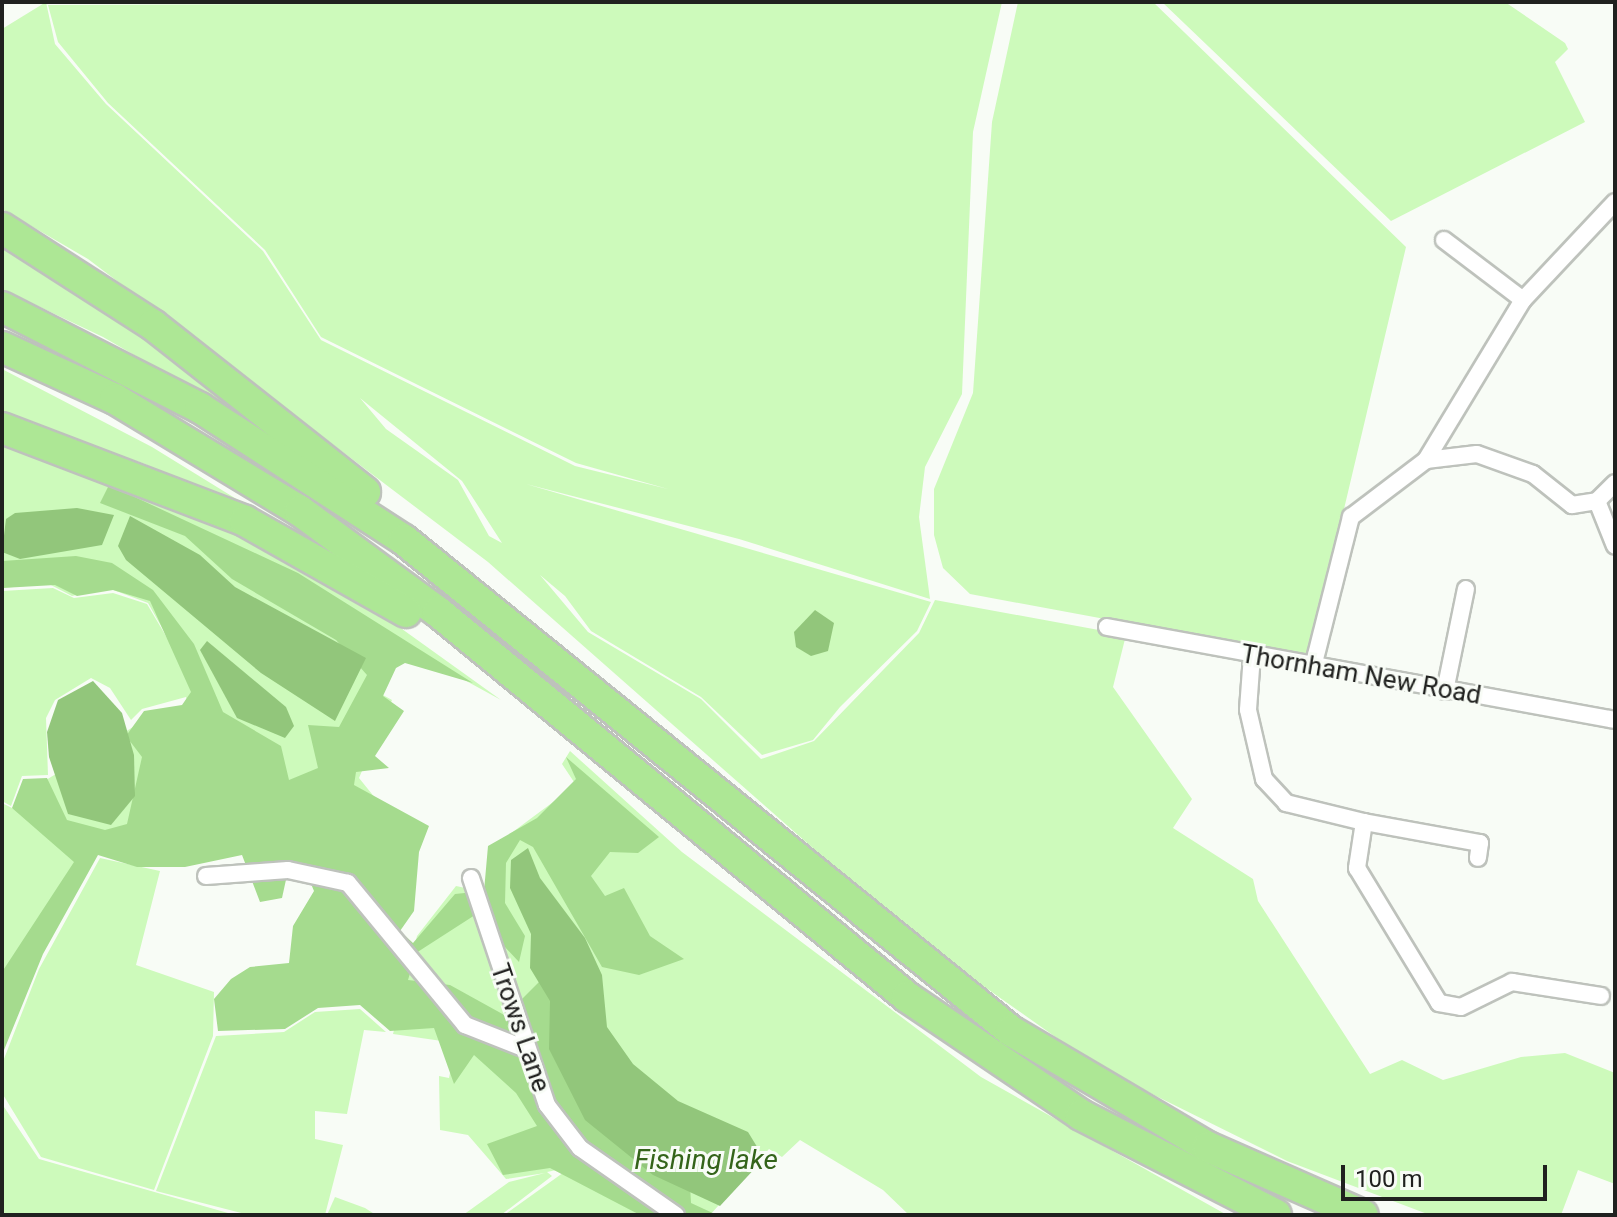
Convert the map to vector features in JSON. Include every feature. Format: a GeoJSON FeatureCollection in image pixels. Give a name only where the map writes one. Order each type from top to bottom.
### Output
{"type":"FeatureCollection","features":[{"type":"Feature","properties":{"kind":"highway"},"geometry":{"type":"LineString","coordinates":[[2,228],[92,282],[272,415],[919,963],[1011,1031],[1208,1147],[1363,1215]]}},
{"type":"Feature","properties":{"kind":"highway"},"geometry":{"type":"LineString","coordinates":[[2,307],[98,352],[299,468],[589,685]]}},
{"type":"Feature","properties":{"kind":"highway"},"geometry":{"type":"LineString","coordinates":[[2,347],[115,399],[300,511],[438,612],[689,818],[992,1059],[1136,1145],[1276,1215]]}},
{"type":"Feature","properties":{"kind":"highway"},"geometry":{"type":"LineString","coordinates":[[2,428],[150,480],[286,540],[400,608],[689,818]]}},
{"type":"Feature","properties":{"kind":"street"},"geometry":{"type":"LineString","coordinates":[[1314,663],[1351,517],[1426,460],[1523,300],[1615,202]]}},
{"type":"Feature","properties":{"kind":"street"},"geometry":{"type":"LineString","coordinates":[[1444,240],[1523,300]]}},
{"type":"Feature","properties":{"kind":"street"},"geometry":{"type":"LineString","coordinates":[[1426,460],[1477,454],[1533,474],[1572,505],[1597,501],[1615,483]]}},
{"type":"Feature","properties":{"kind":"street"},"geometry":{"type":"LineString","coordinates":[[1597,501],[1615,546]]}},
{"type":"Feature","properties":{"kind":"street"},"geometry":{"type":"LineString","coordinates":[[1445,691],[1466,589]]}},
{"type":"Feature","properties":{"kind":"street","name":"Thornham New Road"},"geometry":{"type":"LineString","coordinates":[[1107,627],[1615,720]]}},
{"type":"Feature","properties":{"kind":"street"},"geometry":{"type":"LineString","coordinates":[[1252,655],[1248,710],[1264,779],[1286,803],[1364,822],[1480,843],[1478,858]]}},
{"type":"Feature","properties":{"kind":"street"},"geometry":{"type":"LineString","coordinates":[[1364,822],[1357,868],[1439,1003],[1461,1007],[1512,982],[1601,996]]}},
{"type":"Feature","properties":{"kind":"street"},"geometry":{"type":"LineString","coordinates":[[206,876],[288,870],[348,883],[465,1025],[526,1049]]}},
{"type":"Feature","properties":{"kind":"street","name":"Trows Lane"},"geometry":{"type":"LineString","coordinates":[[471,878],[547,1105],[580,1148],[676,1215]]}},
{"type":"Feature","properties":{"kind":"shaded area"},"geometry":{"type":"Polygon","coordinates":[[[46,2],[55,44],[106,104],[263,251],[321,340],[575,466],[668,489],[576,463],[321,337],[265,250],[108,103],[58,42],[48,5],[1002,2],[973,132],[962,394],[925,467],[919,517],[930,599],[739,539],[526,484],[931,602],[917,631],[840,707],[813,740],[762,755],[701,697],[591,631],[565,596],[540,575],[588,632],[701,699],[761,759],[814,741],[919,633],[935,600],[1126,635],[1113,687],[1192,799],[1173,828],[1253,879],[1258,901],[1370,1074],[1402,1060],[1443,1080],[1521,1057],[1565,1053],[1615,1073],[1615,1184],[1578,1170],[1561,1215],[1430,1215],[1287,1161],[1156,1096],[1084,1057],[969,976],[882,909],[488,562],[88,259],[2,209],[2,29],[46,2]],[[360,398],[386,429],[458,480],[489,536],[502,543],[462,481],[360,398]]]}},
{"type":"Feature","properties":{"kind":"shaded area"},"geometry":{"type":"Polygon","coordinates":[[[1018,2],[1153,2],[1406,247],[1309,657],[970,594],[943,568],[934,535],[934,489],[973,393],[992,122],[1018,2]]]}},
{"type":"Feature","properties":{"kind":"shaded area"},"geometry":{"type":"Polygon","coordinates":[[[1162,2],[1505,2],[1565,43],[1568,49],[1555,62],[1585,122],[1391,221],[1162,2]]]}},
{"type":"Feature","properties":{"kind":"shaded area"},"geometry":{"type":"Polygon","coordinates":[[[2,239],[72,279],[308,455],[103,337],[2,289],[2,239]]]}},
{"type":"Feature","properties":{"kind":"shaded area"},"geometry":{"type":"Polygon","coordinates":[[[2,369],[152,447],[329,556],[145,464],[2,415],[2,369]]]}},
{"type":"Feature","properties":{"kind":"shaded area"},"geometry":{"type":"Polygon","coordinates":[[[2,444],[199,516],[363,601],[501,700],[395,642],[372,689],[392,700],[359,778],[380,804],[241,854],[87,850],[2,1036],[2,803],[26,815],[46,780],[138,724],[188,706],[186,697],[142,709],[131,720],[110,688],[91,678],[55,700],[46,718],[48,775],[22,776],[11,806],[2,801],[2,591],[53,588],[74,598],[113,593],[147,604],[179,658],[148,603],[108,588],[72,596],[49,584],[2,588],[2,444]]]}},
{"type":"Feature","properties":{"kind":"shaded area"},"geometry":{"type":"Polygon","coordinates":[[[109,485],[298,573],[473,683],[405,663],[396,668],[383,696],[404,711],[375,756],[389,768],[356,772],[354,785],[429,826],[419,852],[414,911],[400,931],[413,943],[455,894],[484,891],[488,846],[537,818],[576,779],[566,757],[659,837],[638,853],[610,852],[591,876],[605,896],[624,888],[650,936],[684,959],[639,975],[602,967],[533,847],[520,840],[506,863],[505,903],[525,936],[519,962],[475,915],[416,953],[408,980],[450,985],[526,1027],[518,1003],[539,982],[555,993],[552,1035],[690,1185],[691,1203],[717,1215],[640,1215],[550,1168],[503,1175],[487,1144],[537,1126],[516,1093],[474,1055],[454,1084],[434,1028],[390,1031],[360,1005],[318,1008],[285,1029],[218,1031],[214,999],[231,979],[250,967],[289,963],[293,926],[314,891],[304,867],[289,866],[282,898],[260,902],[242,855],[185,867],[137,867],[98,855],[43,954],[2,1055],[2,972],[74,862],[12,808],[23,779],[47,778],[67,820],[105,830],[127,824],[142,757],[126,736],[144,711],[182,705],[191,692],[150,601],[113,590],[77,596],[55,585],[2,588],[2,561],[76,556],[112,563],[153,590],[194,644],[223,712],[281,746],[289,780],[318,768],[308,725],[339,727],[367,675],[336,640],[232,579],[185,536],[100,503],[109,485]]]}},
{"type":"Feature","properties":{"kind":"shaded area"},"geometry":{"type":"Polygon","coordinates":[[[570,751],[682,852],[981,1077],[1227,1215],[909,1215],[883,1190],[800,1140],[782,1157],[769,1149],[710,1215],[570,1167],[547,1172],[552,1176],[501,1215],[463,1215],[509,1182],[545,1173],[506,1179],[468,1135],[440,1130],[439,1076],[449,1078],[456,1043],[393,1034],[417,936],[456,886],[489,893],[491,848],[576,785],[562,764],[570,751]]]}},
{"type":"Feature","properties":{"kind":"shaded area"},"geometry":{"type":"Polygon","coordinates":[[[100,858],[160,871],[136,965],[214,992],[213,1036],[154,1190],[41,1157],[2,1093],[2,1064],[39,969],[100,858]]]}},
{"type":"Feature","properties":{"kind":"shaded area"},"geometry":{"type":"Polygon","coordinates":[[[360,1009],[386,1032],[364,1030],[347,1114],[315,1111],[315,1139],[343,1145],[325,1215],[249,1215],[156,1191],[216,1036],[284,1032],[315,1012],[360,1009]]]}},
{"type":"Feature","properties":{"kind":"shaded area"},"geometry":{"type":"Polygon","coordinates":[[[2,1104],[39,1159],[235,1215],[2,1215],[2,1104]]]}},
{"type":"Feature","properties":{"kind":"shaded area"},"geometry":{"type":"Polygon","coordinates":[[[567,1170],[640,1215],[504,1215],[567,1170]]]}},
{"type":"Feature","properties":{"kind":"shaded area"},"geometry":{"type":"Polygon","coordinates":[[[335,1197],[365,1208],[376,1215],[327,1215],[335,1197]]]}},
{"type":"Feature","properties":{"kind":"water"},"geometry":{"type":"Polygon","coordinates":[[[77,508],[114,515],[102,545],[20,559],[2,552],[6,519],[15,513],[77,508]]]}},
{"type":"Feature","properties":{"kind":"water"},"geometry":{"type":"Polygon","coordinates":[[[130,516],[200,555],[235,587],[366,658],[335,721],[261,673],[126,560],[118,546],[130,516]]]}},
{"type":"Feature","properties":{"kind":"water"},"geometry":{"type":"Polygon","coordinates":[[[815,610],[834,623],[828,651],[811,656],[796,647],[794,632],[815,610]]]}},
{"type":"Feature","properties":{"kind":"water"},"geometry":{"type":"Polygon","coordinates":[[[207,641],[286,707],[294,726],[285,738],[237,718],[200,650],[207,641]]]}},
{"type":"Feature","properties":{"kind":"water"},"geometry":{"type":"Polygon","coordinates":[[[93,681],[122,713],[134,755],[135,796],[111,825],[68,814],[49,757],[47,732],[58,700],[93,681]]]}},
{"type":"Feature","properties":{"kind":"water","name":"Fishing lake"},"geometry":{"type":"Polygon","coordinates":[[[528,848],[540,878],[585,938],[602,975],[607,1027],[633,1064],[678,1101],[748,1132],[759,1150],[759,1164],[720,1206],[653,1175],[585,1120],[549,1049],[550,1001],[530,968],[531,934],[510,888],[511,860],[528,848]]]}}]}
